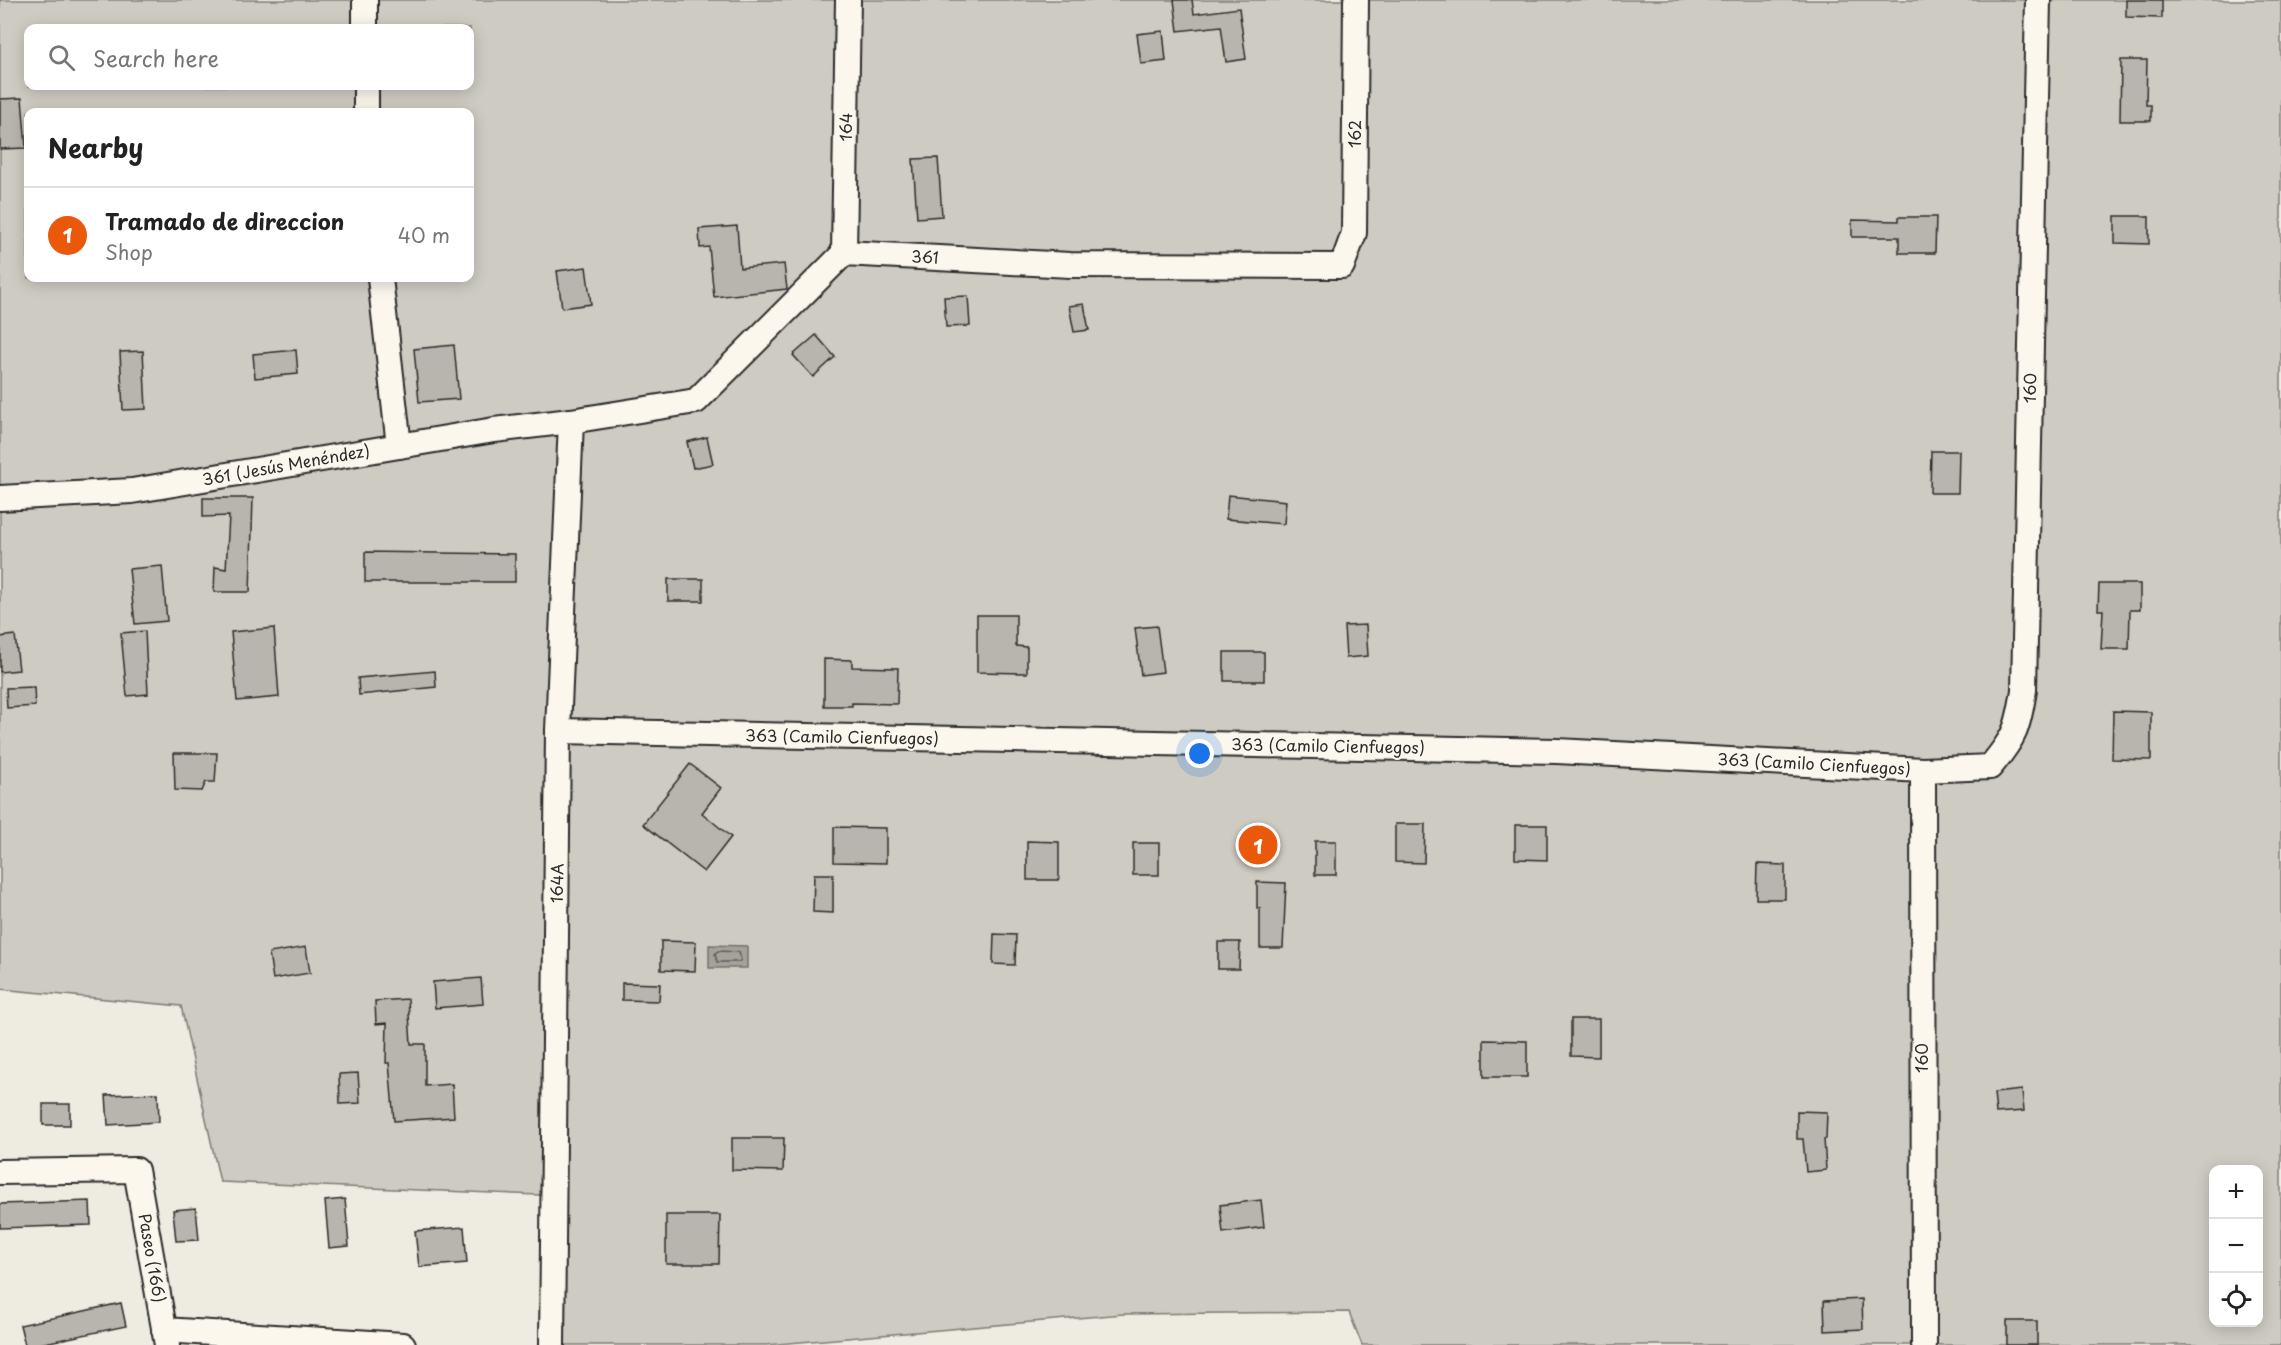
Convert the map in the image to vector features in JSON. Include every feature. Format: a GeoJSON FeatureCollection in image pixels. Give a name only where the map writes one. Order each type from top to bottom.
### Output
{"type":"FeatureCollection","features":[{"type":"Feature","properties":{"kind":"street"},"geometry":{"type":"LineString","coordinates":[[365,0],[365,24]]}},
{"type":"Feature","properties":{"kind":"street","name":"164"},"geometry":{"type":"LineString","coordinates":[[844,253],[848,0]]}},
{"type":"Feature","properties":{"kind":"street","name":"162"},"geometry":{"type":"LineString","coordinates":[[1342,266],[1354,233],[1356,0]]}},
{"type":"Feature","properties":{"kind":"street","name":"160"},"geometry":{"type":"LineString","coordinates":[[1990,767],[2009,744],[2019,723],[2024,690],[2038,0]]}},
{"type":"Feature","properties":{"kind":"street"},"geometry":{"type":"LineString","coordinates":[[366,90],[366,108]]}},
{"type":"Feature","properties":{"kind":"street"},"geometry":{"type":"LineString","coordinates":[[571,421],[696,401],[844,253]]}},
{"type":"Feature","properties":{"kind":"street","name":"361"},"geometry":{"type":"LineString","coordinates":[[844,253],[1070,265],[1342,266]]}},
{"type":"Feature","properties":{"kind":"street"},"geometry":{"type":"LineString","coordinates":[[380,282],[399,446]]}},
{"type":"Feature","properties":{"kind":"street","name":"361 (Jesús Menéndez)"},"geometry":{"type":"LineString","coordinates":[[0,498],[132,492],[494,430],[571,421]]}},
{"type":"Feature","properties":{"kind":"street","name":"164A"},"geometry":{"type":"LineString","coordinates":[[552,1345],[558,731],[571,421]]}},
{"type":"Feature","properties":{"kind":"street","name":"363 (Camilo Cienfuegos)"},"geometry":{"type":"LineString","coordinates":[[558,731],[1557,751],[1923,770],[1990,767]]}},
{"type":"Feature","properties":{"kind":"street","name":"160"},"geometry":{"type":"LineString","coordinates":[[1923,770],[1924,1345]]}},
{"type":"Feature","properties":{"kind":"street","name":"Paseo (166)"},"geometry":{"type":"LineString","coordinates":[[0,1172],[136,1170],[166,1337]]}},
{"type":"Feature","properties":{"kind":"street"},"geometry":{"type":"LineString","coordinates":[[166,1337],[404,1345]]}},
{"type":"Feature","properties":{"kind":"shaded area"},"geometry":{"type":"Polygon","coordinates":[[[0,0],[2281,0],[2281,1345],[1362,1345],[1349,1312],[1123,1314],[766,1345],[562,1345],[564,1196],[220,1182],[181,1006],[0,989],[0,0]]]}},
{"type":"Feature","properties":{"kind":"water"},"geometry":{"type":"Polygon","coordinates":[[[709,945],[747,946],[747,968],[709,968],[709,945]]]}},
{"type":"Feature","properties":{"kind":"building"},"geometry":{"type":"Polygon","coordinates":[[[1174,0],[1192,0],[1194,14],[1239,8],[1246,59],[1226,62],[1221,26],[1178,31],[1174,0]]]}},
{"type":"Feature","properties":{"kind":"building"},"geometry":{"type":"Polygon","coordinates":[[[2126,0],[2162,0],[2162,18],[2126,17],[2126,0]]]}},
{"type":"Feature","properties":{"kind":"building"},"geometry":{"type":"Polygon","coordinates":[[[1163,31],[1166,61],[1141,64],[1137,34],[1163,31]]]}},
{"type":"Feature","properties":{"kind":"building"},"geometry":{"type":"Polygon","coordinates":[[[2121,60],[2147,60],[2146,105],[2151,105],[2151,121],[2120,121],[2121,60]]]}},
{"type":"Feature","properties":{"kind":"building"},"geometry":{"type":"Polygon","coordinates":[[[22,98],[24,148],[0,149],[0,99],[22,98]]]}},
{"type":"Feature","properties":{"kind":"building"},"geometry":{"type":"Polygon","coordinates":[[[938,158],[942,216],[917,218],[913,159],[938,158]]]}},
{"type":"Feature","properties":{"kind":"building"},"geometry":{"type":"Polygon","coordinates":[[[2115,216],[2149,216],[2149,244],[2115,243],[2115,216]]]}},
{"type":"Feature","properties":{"kind":"building"},"geometry":{"type":"Polygon","coordinates":[[[1899,217],[1936,217],[1935,253],[1899,253],[1899,237],[1852,237],[1852,220],[1899,221],[1899,217]]]}},
{"type":"Feature","properties":{"kind":"building"},"geometry":{"type":"Polygon","coordinates":[[[737,226],[740,268],[784,264],[787,289],[714,297],[709,247],[700,248],[699,229],[737,226]]]}},
{"type":"Feature","properties":{"kind":"building"},"geometry":{"type":"Polygon","coordinates":[[[586,267],[591,304],[562,308],[557,271],[586,267]]]}},
{"type":"Feature","properties":{"kind":"building"},"geometry":{"type":"Polygon","coordinates":[[[968,296],[970,326],[946,327],[944,297],[968,296]]]}},
{"type":"Feature","properties":{"kind":"building"},"geometry":{"type":"Polygon","coordinates":[[[1084,304],[1089,330],[1074,332],[1069,306],[1084,304]]]}},
{"type":"Feature","properties":{"kind":"building"},"geometry":{"type":"Polygon","coordinates":[[[816,335],[835,357],[813,377],[793,355],[816,335]]]}},
{"type":"Feature","properties":{"kind":"building"},"geometry":{"type":"Polygon","coordinates":[[[454,345],[459,399],[419,402],[414,349],[454,345]]]}},
{"type":"Feature","properties":{"kind":"building"},"geometry":{"type":"Polygon","coordinates":[[[296,350],[298,374],[255,378],[253,354],[296,350]]]}},
{"type":"Feature","properties":{"kind":"building"},"geometry":{"type":"Polygon","coordinates":[[[143,351],[146,409],[123,410],[120,352],[143,351]]]}},
{"type":"Feature","properties":{"kind":"building"},"geometry":{"type":"Polygon","coordinates":[[[707,437],[713,464],[693,468],[687,442],[707,437]]]}},
{"type":"Feature","properties":{"kind":"building"},"geometry":{"type":"Polygon","coordinates":[[[1931,451],[1959,451],[1958,493],[1930,493],[1931,451]]]}},
{"type":"Feature","properties":{"kind":"building"},"geometry":{"type":"Polygon","coordinates":[[[1228,495],[1286,501],[1284,524],[1226,519],[1228,495]]]}},
{"type":"Feature","properties":{"kind":"building"},"geometry":{"type":"Polygon","coordinates":[[[203,498],[253,498],[250,592],[214,592],[215,567],[226,569],[229,516],[203,517],[203,498]]]}},
{"type":"Feature","properties":{"kind":"building"},"geometry":{"type":"Polygon","coordinates":[[[365,552],[515,554],[515,582],[365,582],[365,552]]]}},
{"type":"Feature","properties":{"kind":"building"},"geometry":{"type":"Polygon","coordinates":[[[162,566],[167,621],[135,624],[129,569],[162,566]]]}},
{"type":"Feature","properties":{"kind":"building"},"geometry":{"type":"Polygon","coordinates":[[[668,579],[703,579],[703,601],[668,601],[668,579]]]}},
{"type":"Feature","properties":{"kind":"building"},"geometry":{"type":"Polygon","coordinates":[[[2099,584],[2140,584],[2140,610],[2130,610],[2129,649],[2101,649],[2103,610],[2098,610],[2099,584]]]}},
{"type":"Feature","properties":{"kind":"building"},"geometry":{"type":"Polygon","coordinates":[[[977,615],[1016,615],[1016,646],[1027,647],[1027,673],[977,672],[977,615]]]}},
{"type":"Feature","properties":{"kind":"building"},"geometry":{"type":"Polygon","coordinates":[[[1366,625],[1368,656],[1346,658],[1344,626],[1366,625]]]}},
{"type":"Feature","properties":{"kind":"building"},"geometry":{"type":"Polygon","coordinates":[[[1157,626],[1163,672],[1141,675],[1135,628],[1157,626]]]}},
{"type":"Feature","properties":{"kind":"building"},"geometry":{"type":"Polygon","coordinates":[[[274,628],[279,697],[237,701],[231,632],[274,628]]]}},
{"type":"Feature","properties":{"kind":"building"},"geometry":{"type":"Polygon","coordinates":[[[145,631],[148,694],[127,696],[121,633],[145,631]]]}},
{"type":"Feature","properties":{"kind":"building"},"geometry":{"type":"Polygon","coordinates":[[[15,635],[19,670],[0,672],[0,637],[15,635]]]}},
{"type":"Feature","properties":{"kind":"building"},"geometry":{"type":"Polygon","coordinates":[[[1224,652],[1264,652],[1264,681],[1224,681],[1224,652]]]}},
{"type":"Feature","properties":{"kind":"building"},"geometry":{"type":"Polygon","coordinates":[[[824,659],[852,660],[852,667],[898,668],[897,704],[852,703],[852,706],[824,706],[824,659]]]}},
{"type":"Feature","properties":{"kind":"building"},"geometry":{"type":"Polygon","coordinates":[[[435,671],[436,687],[359,695],[358,678],[435,671]]]}},
{"type":"Feature","properties":{"kind":"building"},"geometry":{"type":"Polygon","coordinates":[[[34,687],[35,706],[7,708],[6,688],[34,687]]]}},
{"type":"Feature","properties":{"kind":"building"},"geometry":{"type":"Polygon","coordinates":[[[2113,711],[2151,712],[2151,760],[2112,759],[2113,711]]]}},
{"type":"Feature","properties":{"kind":"building"},"geometry":{"type":"Polygon","coordinates":[[[174,753],[217,753],[215,782],[206,782],[202,791],[175,790],[174,753]]]}},
{"type":"Feature","properties":{"kind":"building"},"geometry":{"type":"Polygon","coordinates":[[[690,764],[721,788],[702,813],[731,837],[704,872],[643,824],[690,764]]]}},
{"type":"Feature","properties":{"kind":"building"},"geometry":{"type":"Polygon","coordinates":[[[1395,824],[1425,824],[1424,863],[1395,862],[1395,824]]]}},
{"type":"Feature","properties":{"kind":"building"},"geometry":{"type":"Polygon","coordinates":[[[1515,825],[1547,825],[1547,860],[1515,859],[1515,825]]]}},
{"type":"Feature","properties":{"kind":"building"},"geometry":{"type":"Polygon","coordinates":[[[834,827],[886,828],[886,863],[834,862],[834,827]]]}},
{"type":"Feature","properties":{"kind":"building"},"geometry":{"type":"Polygon","coordinates":[[[1027,841],[1059,842],[1059,880],[1027,880],[1027,841]]]}},
{"type":"Feature","properties":{"kind":"building"},"geometry":{"type":"Polygon","coordinates":[[[1315,841],[1336,841],[1336,875],[1315,875],[1315,841]]]}},
{"type":"Feature","properties":{"kind":"building"},"geometry":{"type":"Polygon","coordinates":[[[1133,843],[1159,843],[1159,875],[1133,875],[1133,843]]]}},
{"type":"Feature","properties":{"kind":"building"},"geometry":{"type":"Polygon","coordinates":[[[1757,864],[1785,865],[1785,899],[1756,899],[1757,864]]]}},
{"type":"Feature","properties":{"kind":"building"},"geometry":{"type":"Polygon","coordinates":[[[814,874],[833,874],[833,913],[813,912],[814,874]]]}},
{"type":"Feature","properties":{"kind":"building"},"geometry":{"type":"Polygon","coordinates":[[[1257,882],[1286,883],[1283,948],[1260,948],[1260,908],[1257,908],[1257,882]]]}},
{"type":"Feature","properties":{"kind":"building"},"geometry":{"type":"Polygon","coordinates":[[[994,934],[1016,935],[1015,965],[993,964],[994,934]]]}},
{"type":"Feature","properties":{"kind":"building"},"geometry":{"type":"Polygon","coordinates":[[[661,941],[696,942],[695,971],[661,970],[661,941]]]}},
{"type":"Feature","properties":{"kind":"building"},"geometry":{"type":"Polygon","coordinates":[[[1218,942],[1240,942],[1239,969],[1218,969],[1218,942]]]}},
{"type":"Feature","properties":{"kind":"building"},"geometry":{"type":"Polygon","coordinates":[[[306,947],[310,973],[273,979],[269,953],[306,947]]]}},
{"type":"Feature","properties":{"kind":"building"},"geometry":{"type":"Polygon","coordinates":[[[481,978],[483,1004],[435,1008],[433,982],[481,978]]]}},
{"type":"Feature","properties":{"kind":"building"},"geometry":{"type":"Polygon","coordinates":[[[622,983],[660,984],[659,1001],[622,1000],[622,983]]]}},
{"type":"Feature","properties":{"kind":"building"},"geometry":{"type":"Polygon","coordinates":[[[408,999],[411,1044],[425,1044],[425,1086],[452,1084],[454,1117],[394,1121],[389,1063],[386,1063],[387,1023],[376,1024],[375,1001],[408,999]]]}},
{"type":"Feature","properties":{"kind":"building"},"geometry":{"type":"Polygon","coordinates":[[[1571,1019],[1599,1019],[1599,1057],[1571,1056],[1571,1019]]]}},
{"type":"Feature","properties":{"kind":"building"},"geometry":{"type":"Polygon","coordinates":[[[1484,1040],[1527,1041],[1527,1077],[1484,1077],[1484,1040]]]}},
{"type":"Feature","properties":{"kind":"building"},"geometry":{"type":"Polygon","coordinates":[[[358,1073],[360,1103],[340,1104],[339,1074],[358,1073]]]}},
{"type":"Feature","properties":{"kind":"building"},"geometry":{"type":"Polygon","coordinates":[[[2022,1090],[2024,1111],[1996,1113],[1994,1093],[2022,1090]]]}},
{"type":"Feature","properties":{"kind":"building"},"geometry":{"type":"Polygon","coordinates":[[[158,1093],[159,1122],[108,1125],[106,1095],[158,1093]]]}},
{"type":"Feature","properties":{"kind":"building"},"geometry":{"type":"Polygon","coordinates":[[[43,1104],[70,1104],[70,1125],[43,1125],[43,1104]]]}},
{"type":"Feature","properties":{"kind":"building"},"geometry":{"type":"Polygon","coordinates":[[[1797,1111],[1827,1112],[1826,1139],[1824,1139],[1826,1170],[1806,1172],[1803,1139],[1797,1139],[1797,1111]]]}},
{"type":"Feature","properties":{"kind":"building"},"geometry":{"type":"Polygon","coordinates":[[[732,1138],[784,1138],[783,1171],[732,1170],[732,1138]]]}},
{"type":"Feature","properties":{"kind":"building"},"geometry":{"type":"Polygon","coordinates":[[[345,1199],[349,1246],[329,1248],[325,1201],[345,1199]]]}},
{"type":"Feature","properties":{"kind":"building"},"geometry":{"type":"Polygon","coordinates":[[[1261,1200],[1264,1227],[1223,1233],[1220,1205],[1261,1200]]]}},
{"type":"Feature","properties":{"kind":"building"},"geometry":{"type":"Polygon","coordinates":[[[90,1201],[91,1225],[0,1228],[0,1204],[90,1201]]]}},
{"type":"Feature","properties":{"kind":"building"},"geometry":{"type":"Polygon","coordinates":[[[196,1208],[199,1240],[176,1241],[173,1210],[196,1208]]]}},
{"type":"Feature","properties":{"kind":"building"},"geometry":{"type":"Polygon","coordinates":[[[666,1215],[720,1215],[719,1264],[666,1264],[666,1215]]]}},
{"type":"Feature","properties":{"kind":"building"},"geometry":{"type":"Polygon","coordinates":[[[464,1227],[467,1263],[419,1267],[415,1231],[464,1227]]]}},
{"type":"Feature","properties":{"kind":"building"},"geometry":{"type":"Polygon","coordinates":[[[1862,1299],[1863,1329],[1825,1331],[1824,1301],[1862,1299]]]}},
{"type":"Feature","properties":{"kind":"building"},"geometry":{"type":"Polygon","coordinates":[[[121,1303],[126,1326],[35,1345],[25,1345],[20,1325],[121,1303]]]}},
{"type":"Feature","properties":{"kind":"building"},"geometry":{"type":"Polygon","coordinates":[[[2007,1321],[2037,1321],[2037,1345],[2007,1345],[2007,1321]]]}},
{"type":"Feature","properties":{"kind":"place","name":"Tramado de direccion"},"geometry":{"type":"Point","coordinates":[1258,845]}}]}
